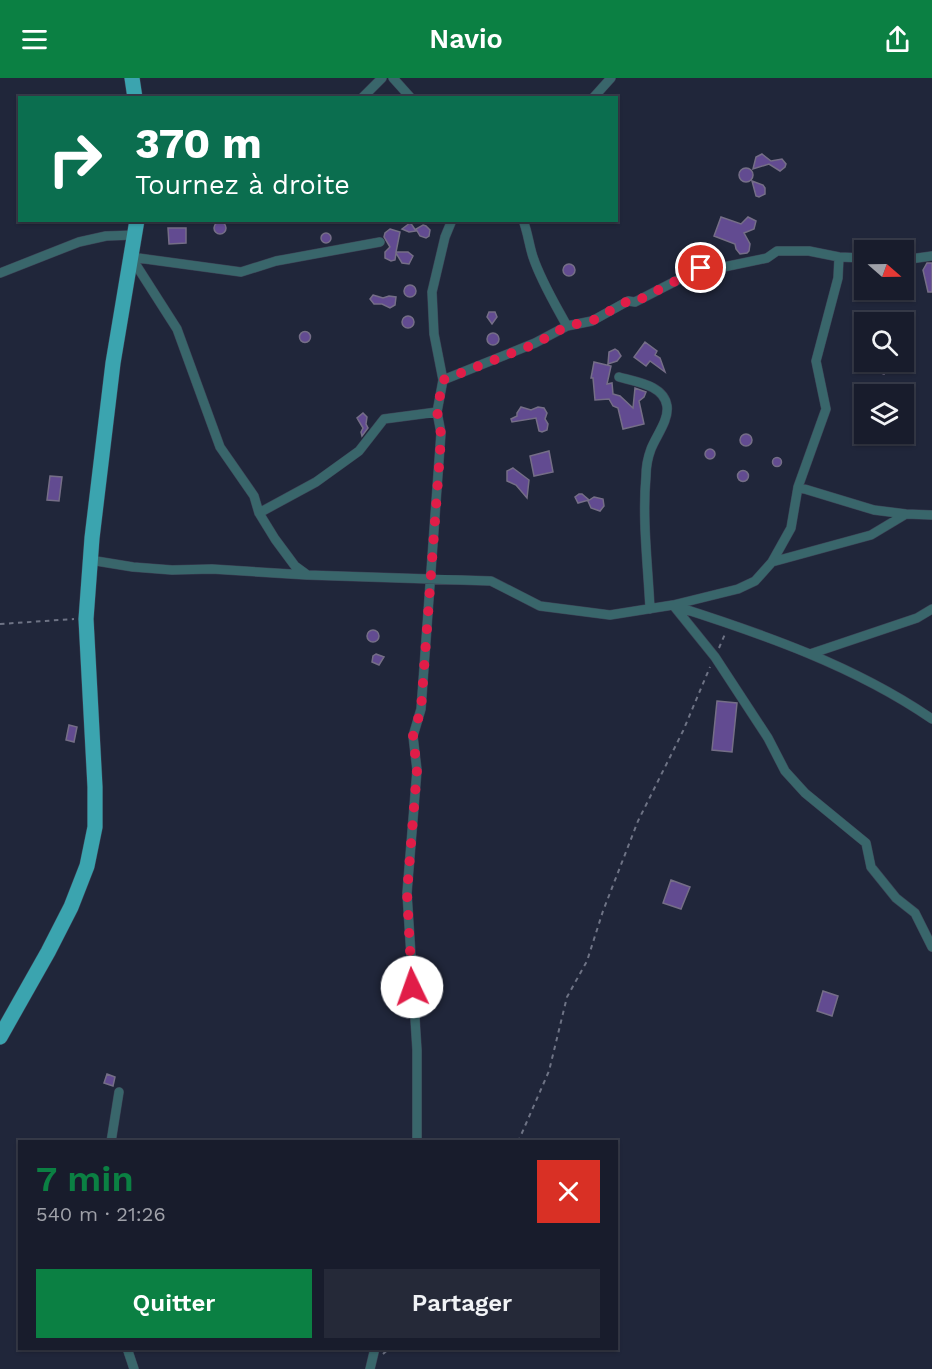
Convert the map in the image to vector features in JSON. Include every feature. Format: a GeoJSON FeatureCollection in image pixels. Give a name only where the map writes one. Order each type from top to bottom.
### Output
{"type":"FeatureCollection","features":[{"type":"Feature","properties":{"kind":"main road"},"geometry":{"type":"LineString","coordinates":[[132,78],[135,96]]}},
{"type":"Feature","properties":{"kind":"main road"},"geometry":{"type":"LineString","coordinates":[[0,1036],[48,952],[71,906],[87,866],[95,827],[86,619],[90,560],[113,363],[136,228]]}},
{"type":"Feature","properties":{"kind":"street"},"geometry":{"type":"LineString","coordinates":[[364,96],[382,78]]}},
{"type":"Feature","properties":{"kind":"street"},"geometry":{"type":"LineString","coordinates":[[393,78],[409,96]]}},
{"type":"Feature","properties":{"kind":"street"},"geometry":{"type":"LineString","coordinates":[[595,96],[611,78]]}},
{"type":"Feature","properties":{"kind":"street"},"geometry":{"type":"LineString","coordinates":[[417,1140],[417,1050],[407,893],[417,770],[413,736],[421,709],[441,434],[437,411],[443,380],[434,334],[432,292],[445,237],[451,222]]}},
{"type":"Feature","properties":{"kind":"street"},"geometry":{"type":"LineString","coordinates":[[524,222],[529,234],[533,257],[546,288],[567,326]]}},
{"type":"Feature","properties":{"kind":"street"},"geometry":{"type":"LineString","coordinates":[[0,273],[79,242],[136,228]]}},
{"type":"Feature","properties":{"kind":"street"},"geometry":{"type":"LineString","coordinates":[[131,257],[241,272],[276,261],[380,243]]}},
{"type":"Feature","properties":{"kind":"street"},"geometry":{"type":"LineString","coordinates":[[443,380],[535,344],[567,326],[592,321],[628,301],[635,302],[701,268],[719,268],[767,258],[777,251],[809,251],[854,258]]}},
{"type":"Feature","properties":{"kind":"street"},"geometry":{"type":"LineString","coordinates":[[914,258],[932,256]]}},
{"type":"Feature","properties":{"kind":"street"},"geometry":{"type":"LineString","coordinates":[[131,257],[177,330],[220,447],[254,496],[259,513],[275,539],[295,566],[308,575]]}},
{"type":"Feature","properties":{"kind":"street"},"geometry":{"type":"LineString","coordinates":[[90,560],[172,570],[212,569],[308,575],[491,581],[540,606],[610,615],[674,605],[738,589],[755,581],[772,562],[791,528],[798,487],[826,409],[816,361],[838,278],[839,257]]}},
{"type":"Feature","properties":{"kind":"street"},"geometry":{"type":"LineString","coordinates":[[619,377],[652,387],[662,394],[668,407],[651,450],[646,474],[650,609]]}},
{"type":"Feature","properties":{"kind":"street"},"geometry":{"type":"LineString","coordinates":[[259,513],[315,482],[359,452],[384,419],[437,411]]}},
{"type":"Feature","properties":{"kind":"street"},"geometry":{"type":"LineString","coordinates":[[798,487],[874,510],[932,515]]}},
{"type":"Feature","properties":{"kind":"street"},"geometry":{"type":"LineString","coordinates":[[772,562],[872,535],[906,514]]}},
{"type":"Feature","properties":{"kind":"street"},"geometry":{"type":"LineString","coordinates":[[674,605],[810,654],[900,697],[932,719]]}},
{"type":"Feature","properties":{"kind":"street"},"geometry":{"type":"LineString","coordinates":[[674,605],[715,657],[768,738],[785,771],[805,793],[866,843],[871,867],[896,898],[915,913],[932,948]]}},
{"type":"Feature","properties":{"kind":"street"},"geometry":{"type":"LineString","coordinates":[[810,654],[917,618],[932,609]]}},
{"type":"Feature","properties":{"kind":"street"},"geometry":{"type":"LineString","coordinates":[[111,1140],[119,1092]]}},
{"type":"Feature","properties":{"kind":"street"},"geometry":{"type":"LineString","coordinates":[[129,1350],[134,1369]]}},
{"type":"Feature","properties":{"kind":"street"},"geometry":{"type":"LineString","coordinates":[[369,1369],[374,1350]]}},
{"type":"Feature","properties":{"kind":"path"},"geometry":{"type":"LineString","coordinates":[[0,624],[86,619]]}},
{"type":"Feature","properties":{"kind":"path"},"geometry":{"type":"LineString","coordinates":[[519,1140],[549,1071],[567,997],[587,961],[638,821],[683,730],[729,623]]}},
{"type":"Feature","properties":{"kind":"building"},"geometry":{"type":"Polygon","coordinates":[[[762,154],[771,161],[782,159],[786,164],[785,167],[780,171],[769,164],[753,169],[756,157],[762,154]]]}},
{"type":"Feature","properties":{"kind":"building"},"geometry":{"type":"Polygon","coordinates":[[[746,168],[751,170],[753,175],[751,180],[746,182],[741,180],[739,175],[741,170],[746,168]]]}},
{"type":"Feature","properties":{"kind":"building"},"geometry":{"type":"Polygon","coordinates":[[[752,181],[763,185],[765,194],[756,196],[752,181]]]}},
{"type":"Feature","properties":{"kind":"building"},"geometry":{"type":"Polygon","coordinates":[[[721,217],[741,224],[748,217],[756,221],[754,229],[744,233],[750,244],[747,253],[740,254],[735,244],[714,236],[721,217]]]}},
{"type":"Feature","properties":{"kind":"building"},"geometry":{"type":"Polygon","coordinates":[[[222,222],[226,228],[222,234],[218,234],[214,226],[222,222]]]}},
{"type":"Feature","properties":{"kind":"building"},"geometry":{"type":"Polygon","coordinates":[[[410,223],[416,231],[409,232],[402,229],[410,223]]]}},
{"type":"Feature","properties":{"kind":"building"},"geometry":{"type":"Polygon","coordinates":[[[423,225],[430,230],[426,238],[420,236],[416,229],[423,225]]]}},
{"type":"Feature","properties":{"kind":"building"},"geometry":{"type":"Polygon","coordinates":[[[168,228],[186,228],[186,243],[169,244],[168,228]]]}},
{"type":"Feature","properties":{"kind":"building"},"geometry":{"type":"Polygon","coordinates":[[[390,229],[400,232],[396,252],[408,252],[413,256],[409,264],[402,263],[396,253],[395,260],[385,258],[385,252],[390,247],[384,237],[390,229]]]}},
{"type":"Feature","properties":{"kind":"building"},"geometry":{"type":"Polygon","coordinates":[[[326,233],[330,234],[330,242],[326,243],[322,242],[321,238],[322,234],[326,233]]]}},
{"type":"Feature","properties":{"kind":"building"},"geometry":{"type":"Polygon","coordinates":[[[927,263],[932,263],[932,292],[928,292],[923,270],[927,263]]]}},
{"type":"Feature","properties":{"kind":"building"},"geometry":{"type":"Polygon","coordinates":[[[569,264],[575,270],[569,276],[563,270],[569,264]]]}},
{"type":"Feature","properties":{"kind":"building"},"geometry":{"type":"Polygon","coordinates":[[[412,285],[415,286],[415,296],[408,297],[405,296],[404,289],[405,286],[412,285]]]}},
{"type":"Feature","properties":{"kind":"building"},"geometry":{"type":"Polygon","coordinates":[[[373,295],[383,298],[396,297],[395,305],[390,308],[382,304],[374,304],[370,299],[373,295]]]}},
{"type":"Feature","properties":{"kind":"building"},"geometry":{"type":"Polygon","coordinates":[[[489,312],[495,312],[497,317],[492,324],[487,317],[489,312]]]}},
{"type":"Feature","properties":{"kind":"building"},"geometry":{"type":"Polygon","coordinates":[[[408,316],[414,322],[408,328],[402,322],[408,316]]]}},
{"type":"Feature","properties":{"kind":"building"},"geometry":{"type":"Polygon","coordinates":[[[305,331],[311,337],[305,343],[299,337],[305,331]]]}},
{"type":"Feature","properties":{"kind":"building"},"geometry":{"type":"Polygon","coordinates":[[[495,333],[499,339],[495,345],[491,345],[487,337],[495,333]]]}},
{"type":"Feature","properties":{"kind":"building"},"geometry":{"type":"Polygon","coordinates":[[[645,342],[657,351],[655,355],[660,358],[665,372],[650,361],[646,366],[634,357],[645,342]]]}},
{"type":"Feature","properties":{"kind":"building"},"geometry":{"type":"Polygon","coordinates":[[[615,349],[621,356],[617,361],[608,364],[609,352],[615,349]]]}},
{"type":"Feature","properties":{"kind":"building"},"geometry":{"type":"Polygon","coordinates":[[[594,362],[611,366],[607,384],[612,383],[613,394],[620,396],[633,408],[635,388],[646,392],[639,401],[644,424],[623,429],[618,408],[613,406],[609,399],[595,400],[593,378],[591,378],[594,362]]]}},
{"type":"Feature","properties":{"kind":"building"},"geometry":{"type":"Polygon","coordinates":[[[521,407],[531,410],[538,407],[544,408],[547,413],[545,419],[548,424],[547,430],[539,431],[536,418],[512,422],[511,419],[517,416],[521,407]]]}},
{"type":"Feature","properties":{"kind":"building"},"geometry":{"type":"Polygon","coordinates":[[[363,413],[367,417],[368,428],[362,436],[363,428],[357,418],[363,413]]]}},
{"type":"Feature","properties":{"kind":"building"},"geometry":{"type":"Polygon","coordinates":[[[748,434],[752,440],[748,446],[744,446],[740,438],[748,434]]]}},
{"type":"Feature","properties":{"kind":"building"},"geometry":{"type":"Polygon","coordinates":[[[710,449],[714,450],[714,458],[710,459],[706,458],[705,454],[706,450],[710,449]]]}},
{"type":"Feature","properties":{"kind":"building"},"geometry":{"type":"Polygon","coordinates":[[[549,451],[553,472],[534,476],[530,456],[549,451]]]}},
{"type":"Feature","properties":{"kind":"building"},"geometry":{"type":"Polygon","coordinates":[[[777,457],[782,462],[777,467],[772,462],[777,457]]]}},
{"type":"Feature","properties":{"kind":"building"},"geometry":{"type":"Polygon","coordinates":[[[513,468],[529,480],[527,498],[516,485],[507,481],[507,471],[513,468]]]}},
{"type":"Feature","properties":{"kind":"building"},"geometry":{"type":"Polygon","coordinates":[[[743,470],[749,476],[743,482],[737,476],[743,470]]]}},
{"type":"Feature","properties":{"kind":"building"},"geometry":{"type":"Polygon","coordinates":[[[50,476],[62,477],[59,501],[47,500],[50,476]]]}},
{"type":"Feature","properties":{"kind":"building"},"geometry":{"type":"Polygon","coordinates":[[[579,494],[589,500],[578,503],[575,497],[579,494]]]}},
{"type":"Feature","properties":{"kind":"building"},"geometry":{"type":"Polygon","coordinates":[[[594,497],[603,499],[604,506],[600,511],[591,508],[588,501],[594,497]]]}},
{"type":"Feature","properties":{"kind":"building"},"geometry":{"type":"Polygon","coordinates":[[[375,630],[379,636],[375,642],[371,642],[367,634],[375,630]]]}},
{"type":"Feature","properties":{"kind":"building"},"geometry":{"type":"Polygon","coordinates":[[[376,654],[384,657],[379,665],[372,662],[376,654]]]}},
{"type":"Feature","properties":{"kind":"building"},"geometry":{"type":"Polygon","coordinates":[[[717,701],[737,703],[732,752],[712,750],[717,701]]]}},
{"type":"Feature","properties":{"kind":"building"},"geometry":{"type":"Polygon","coordinates":[[[69,725],[77,727],[74,742],[66,740],[69,725]]]}},
{"type":"Feature","properties":{"kind":"building"},"geometry":{"type":"Polygon","coordinates":[[[671,880],[690,887],[681,909],[663,903],[671,880]]]}},
{"type":"Feature","properties":{"kind":"building"},"geometry":{"type":"Polygon","coordinates":[[[823,991],[838,996],[832,1016],[817,1011],[823,991]]]}},
{"type":"Feature","properties":{"kind":"building"},"geometry":{"type":"Polygon","coordinates":[[[107,1074],[115,1077],[113,1086],[104,1083],[107,1074]]]}},
{"type":"Feature","properties":{"kind":"route"},"geometry":{"type":"LineString","coordinates":[[412,987],[407,893],[416,801],[417,770],[413,736],[421,709],[440,453],[441,434],[437,411],[443,380],[535,344],[567,326],[592,321],[628,301],[635,302],[701,268]]}}]}
